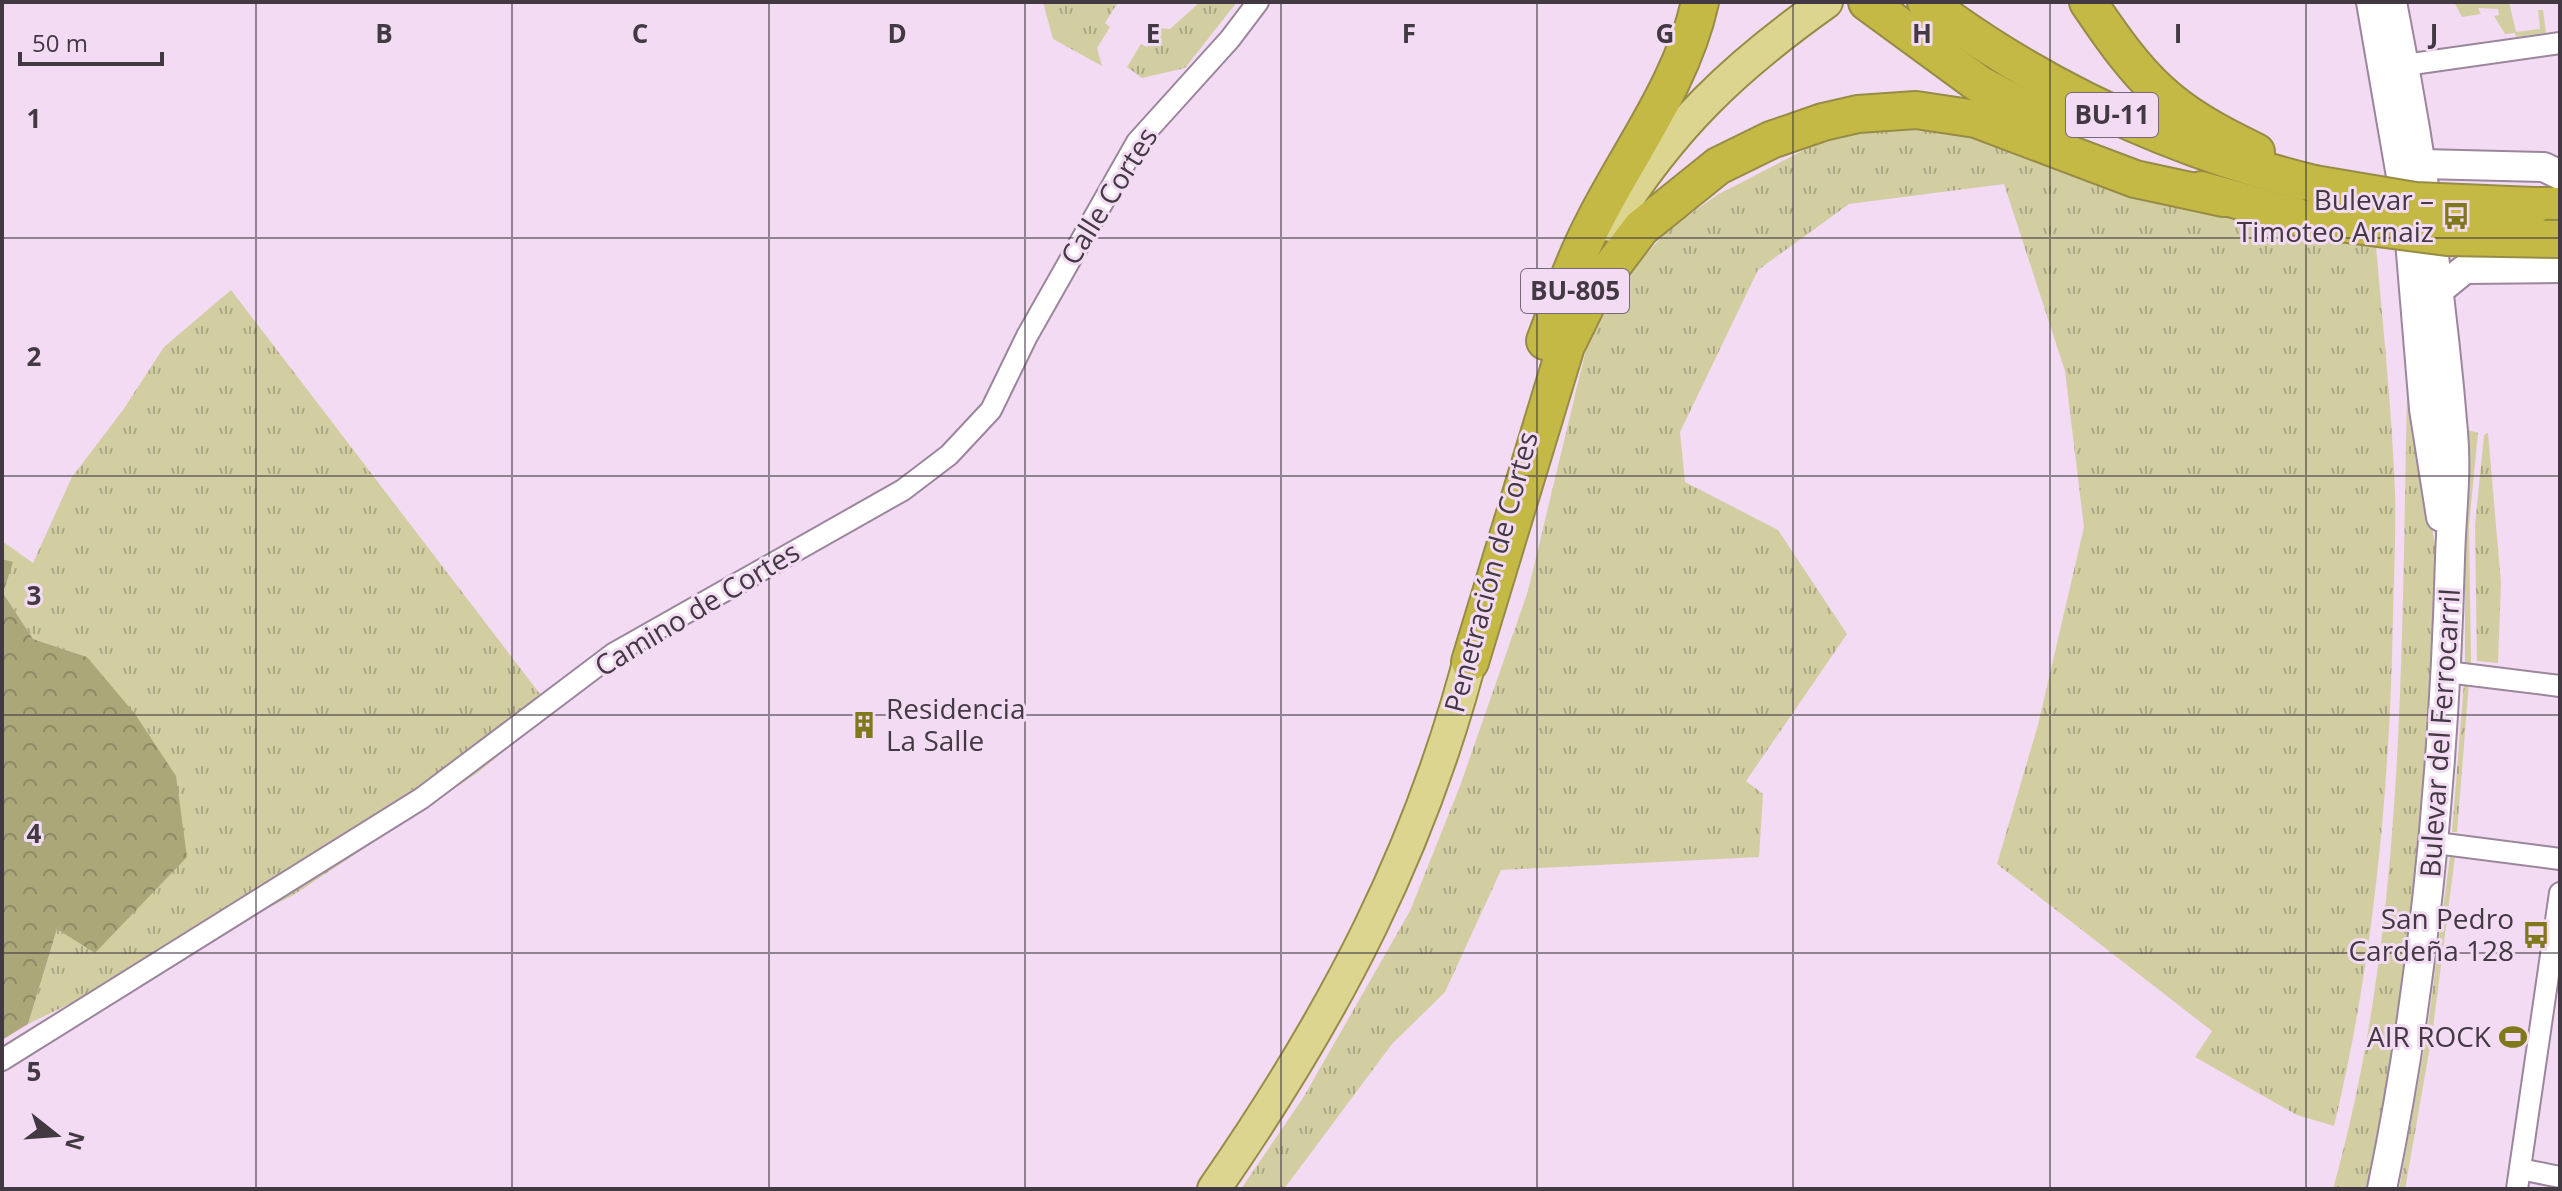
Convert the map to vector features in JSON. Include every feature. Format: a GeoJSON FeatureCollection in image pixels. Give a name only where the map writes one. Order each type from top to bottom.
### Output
{"type":"FeatureCollection","features":[{"type":"Feature","properties":{"kind":"highway"},"geometry":{"type":"LineString","coordinates":[[1470,662],[1502,488],[1538,358],[1593,224],[1656,113],[1687,49],[1700,2]]}},
{"type":"Feature","properties":{"kind":"highway","name":"BU-11"},"geometry":{"type":"LineString","coordinates":[[1867,2],[1896,26],[2013,104],[2129,161],[2223,198],[2301,218],[2447,237],[2560,239]]}},
{"type":"Feature","properties":{"kind":"highway"},"geometry":{"type":"LineString","coordinates":[[2088,2],[2118,48],[2173,107],[2269,158],[2316,178],[2499,193],[2546,206]]}},
{"type":"Feature","properties":{"kind":"highway","name":"BU-11"},"geometry":{"type":"LineString","coordinates":[[1927,3],[2019,68],[2069,96],[2196,151],[2316,178]]}},
{"type":"Feature","properties":{"kind":"highway"},"geometry":{"type":"LineString","coordinates":[[1470,662],[1566,346],[1592,293],[1641,228],[1718,166],[1771,140],[1823,122],[1858,114],[1916,110],[1976,119],[2148,183],[2223,198]]}},
{"type":"Feature","properties":{"kind":"main road","name":"Penetración de Cortes"},"geometry":{"type":"LineString","coordinates":[[1214,1189],[1280,1093],[1351,970],[1399,867],[1442,755],[1470,662],[1551,347],[1599,242],[1658,151],[1688,119],[1766,44],[1826,2]]}},
{"type":"Feature","properties":{"kind":"main road","name":"Bulevar del Ferrocarril"},"geometry":{"type":"LineString","coordinates":[[2371,2],[2408,217],[2424,409],[2450,561]]}},
{"type":"Feature","properties":{"kind":"main road","name":"Bulevar del Ferrocarril"},"geometry":{"type":"LineString","coordinates":[[2378,2],[2404,142],[2411,159],[2422,164]]}},
{"type":"Feature","properties":{"kind":"main road","name":"Bulevar del Ferrocarril"},"geometry":{"type":"LineString","coordinates":[[2382,1189],[2417,993],[2436,843],[2447,672],[2453,431],[2413,64],[2392,2]]}},
{"type":"Feature","properties":{"kind":"main road"},"geometry":{"type":"LineString","coordinates":[[2422,164],[2544,167],[2560,175]]}},
{"type":"Feature","properties":{"kind":"main road"},"geometry":{"type":"LineString","coordinates":[[2424,409],[2429,384],[2424,312],[2428,299],[2465,269],[2560,268]]}},
{"type":"Feature","properties":{"kind":"main road"},"geometry":{"type":"LineString","coordinates":[[1229,1189],[1268,1126],[1280,1093]]}},
{"type":"Feature","properties":{"kind":"street","name":"Calle Cortes"},"geometry":{"type":"LineString","coordinates":[[991,410],[1034,324],[1137,142],[1230,39],[1258,2]]}},
{"type":"Feature","properties":{"kind":"street"},"geometry":{"type":"LineString","coordinates":[[2413,64],[2560,43]]}},
{"type":"Feature","properties":{"kind":"street","name":"Camino de Cortes"},"geometry":{"type":"LineString","coordinates":[[2,1060],[282,889],[422,798],[613,654],[903,490],[949,455],[991,410]]}},
{"type":"Feature","properties":{"kind":"street"},"geometry":{"type":"LineString","coordinates":[[2447,672],[2560,686]]}},
{"type":"Feature","properties":{"kind":"street"},"geometry":{"type":"LineString","coordinates":[[2436,843],[2560,859]]}},
{"type":"Feature","properties":{"kind":"street"},"geometry":{"type":"LineString","coordinates":[[2560,893],[2519,1179],[2560,1177]]}},
{"type":"Feature","properties":{"kind":"green space"},"geometry":{"type":"Polygon","coordinates":[[[1043,2],[1118,2],[1105,23],[1110,27],[1097,48],[1102,66],[1053,39],[1043,2]]]}},
{"type":"Feature","properties":{"kind":"green space"},"geometry":{"type":"Polygon","coordinates":[[[1200,2],[1237,2],[1185,68],[1142,78],[1127,67],[1141,44],[1147,47],[1159,28],[1170,29],[1200,2]]]}},
{"type":"Feature","properties":{"kind":"green space"},"geometry":{"type":"Polygon","coordinates":[[[2454,2],[2509,2],[2516,32],[2540,29],[2538,10],[2543,10],[2546,33],[2516,37],[2515,33],[2505,34],[2494,16],[2499,15],[2498,9],[2478,8],[2481,14],[2462,17],[2454,2]]]}},
{"type":"Feature","properties":{"kind":"green space"},"geometry":{"type":"Polygon","coordinates":[[[1918,127],[2025,145],[2376,246],[2395,493],[2388,744],[2377,872],[2360,1000],[2334,1126],[2297,1115],[2195,1057],[2212,1031],[1997,864],[2038,725],[2084,527],[2065,371],[2004,184],[1849,204],[1758,270],[1680,432],[1685,482],[1778,530],[1847,634],[1746,781],[1763,794],[1759,857],[1501,870],[1445,992],[1392,1044],[1284,1189],[1241,1189],[1303,1098],[1410,911],[1460,786],[1528,591],[1590,333],[1631,271],[1668,230],[1717,195],[1833,135],[1918,127]]]}},
{"type":"Feature","properties":{"kind":"green space"},"geometry":{"type":"Polygon","coordinates":[[[231,290],[553,711],[476,774],[292,896],[28,1024],[57,929],[87,657],[33,639],[3,593],[12,563],[2,559],[2,541],[33,563],[72,477],[123,410],[164,347],[231,290]]]}},
{"type":"Feature","properties":{"kind":"green space"},"geometry":{"type":"Polygon","coordinates":[[[2407,397],[2414,398],[2435,547],[2439,628],[2407,979],[2372,1189],[2333,1189],[2357,1092],[2374,994],[2386,895],[2400,696],[2407,397]]]}},
{"type":"Feature","properties":{"kind":"green space"},"geometry":{"type":"Polygon","coordinates":[[[2465,429],[2478,433],[2469,526],[2471,666],[2465,665],[2465,429]]]}},
{"type":"Feature","properties":{"kind":"green space"},"geometry":{"type":"Polygon","coordinates":[[[2488,433],[2501,583],[2498,663],[2477,661],[2475,526],[2484,435],[2488,433]]]}},
{"type":"Feature","properties":{"kind":"green space"},"geometry":{"type":"Polygon","coordinates":[[[2,559],[13,562],[3,593],[33,639],[87,657],[135,714],[176,776],[187,857],[95,953],[57,929],[28,1024],[2,1040],[2,559]]]}},
{"type":"Feature","properties":{"kind":"green space"},"geometry":{"type":"Polygon","coordinates":[[[2464,682],[2469,682],[2457,832],[2452,832],[2464,682]]]}},
{"type":"Feature","properties":{"kind":"green space"},"geometry":{"type":"Polygon","coordinates":[[[2450,856],[2455,857],[2432,1035],[2405,1189],[2399,1189],[2427,1033],[2450,856]]]}},
{"type":"Feature","properties":{"kind":"place","name":"Bulevar – Timoteo Arnaiz"},"geometry":{"type":"Point","coordinates":[2456,216]}},
{"type":"Feature","properties":{"kind":"place","name":"Residencia La Salle"},"geometry":{"type":"Point","coordinates":[864,725]}},
{"type":"Feature","properties":{"kind":"place","name":"San Pedro Cardeña 128"},"geometry":{"type":"Point","coordinates":[2536,935]}},
{"type":"Feature","properties":{"kind":"place","name":"AIR ROCK"},"geometry":{"type":"Point","coordinates":[2513,1037]}}]}
